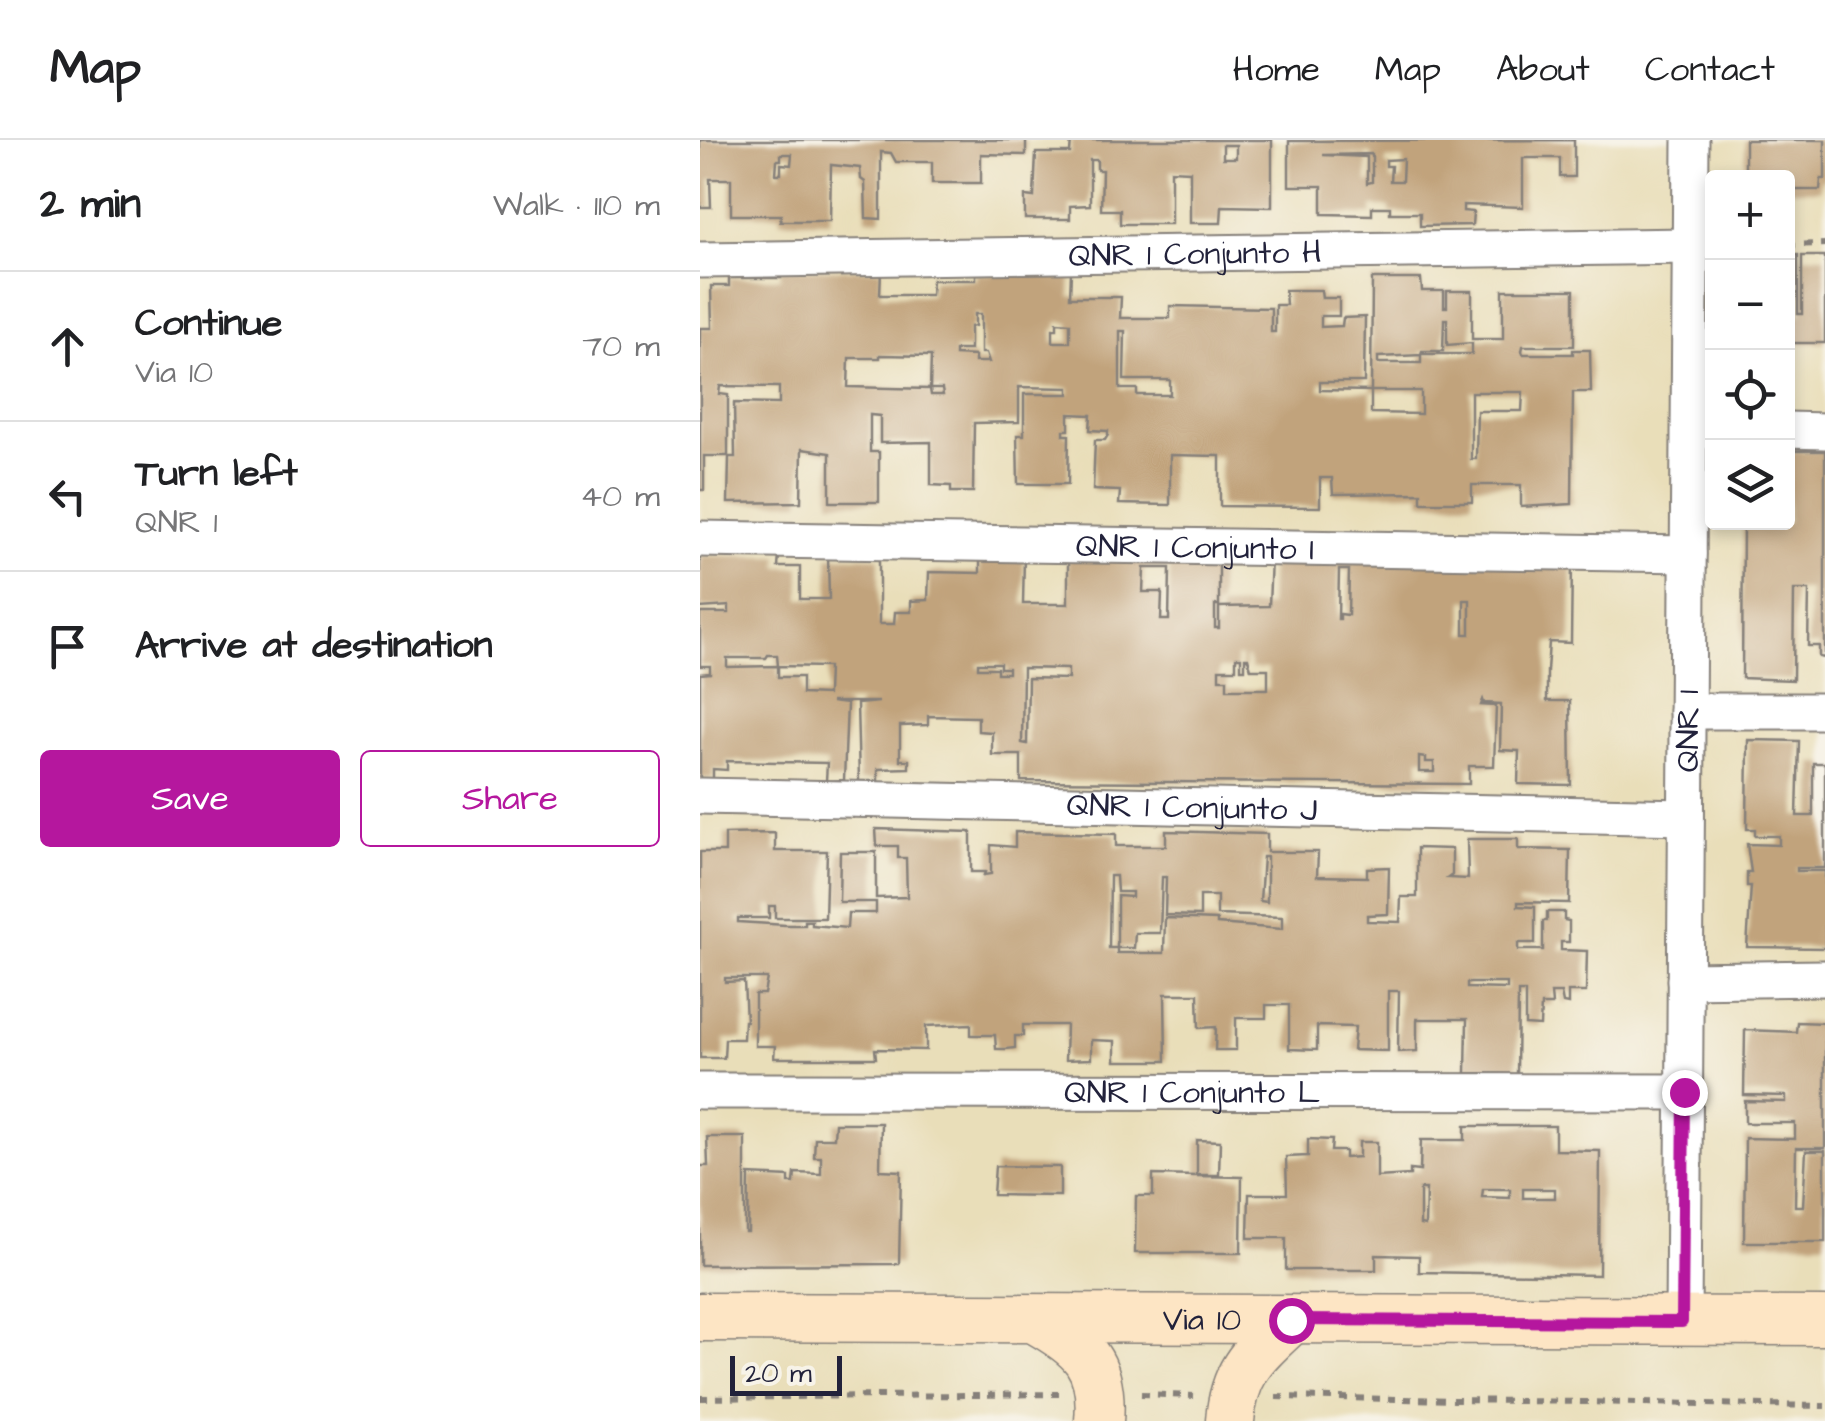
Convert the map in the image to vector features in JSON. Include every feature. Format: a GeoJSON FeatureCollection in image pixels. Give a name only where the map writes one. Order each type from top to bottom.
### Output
{"type":"FeatureCollection","features":[{"type":"Feature","properties":{"kind":"main road","name":"Via 10"},"geometry":{"type":"LineString","coordinates":[[700,1317],[1825,1321]]}},
{"type":"Feature","properties":{"kind":"main road"},"geometry":{"type":"LineString","coordinates":[[1037,1320],[1073,1340],[1090,1363],[1102,1394],[1099,1421]]}},
{"type":"Feature","properties":{"kind":"main road"},"geometry":{"type":"LineString","coordinates":[[1230,1421],[1232,1396],[1246,1362],[1291,1320]]}},
{"type":"Feature","properties":{"kind":"street","name":"QNR 1"},"geometry":{"type":"LineString","coordinates":[[1682,1322],[1688,554],[1701,428],[1690,246],[1691,140]]}},
{"type":"Feature","properties":{"kind":"street","name":"QNR 1 Conjunto H"},"geometry":{"type":"LineString","coordinates":[[700,260],[1690,246]]}},
{"type":"Feature","properties":{"kind":"street"},"geometry":{"type":"LineString","coordinates":[[1795,430],[1825,430]]}},
{"type":"Feature","properties":{"kind":"street","name":"QNR 1 Conjunto I"},"geometry":{"type":"LineString","coordinates":[[700,539],[1688,554]]}},
{"type":"Feature","properties":{"kind":"street"},"geometry":{"type":"LineString","coordinates":[[1687,711],[1825,711]]}},
{"type":"Feature","properties":{"kind":"street","name":"QNR 1 Conjunto J"},"geometry":{"type":"LineString","coordinates":[[700,796],[1686,817]]}},
{"type":"Feature","properties":{"kind":"street"},"geometry":{"type":"LineString","coordinates":[[1686,980],[1825,978]]}},
{"type":"Feature","properties":{"kind":"street","name":"QNR 1 Conjunto L"},"geometry":{"type":"LineString","coordinates":[[700,1091],[1684,1092]]}},
{"type":"Feature","properties":{"kind":"path"},"geometry":{"type":"LineString","coordinates":[[1795,245],[1825,244]]}},
{"type":"Feature","properties":{"kind":"building"},"geometry":{"type":"Polygon","coordinates":[[[700,140],[1026,140],[1026,155],[981,154],[981,183],[932,183],[932,162],[896,162],[891,153],[881,152],[881,219],[866,218],[865,182],[860,168],[831,165],[830,221],[780,221],[781,215],[731,215],[731,179],[710,179],[711,207],[700,207],[700,140]],[[781,154],[776,174],[781,174],[781,164],[791,165],[792,154],[781,154]]]}},
{"type":"Feature","properties":{"kind":"building"},"geometry":{"type":"Polygon","coordinates":[[[1071,140],[1272,140],[1272,207],[1222,206],[1221,223],[1190,223],[1190,171],[1171,170],[1171,224],[1120,224],[1120,210],[1101,210],[1102,170],[1097,170],[1097,160],[1090,160],[1090,205],[1070,206],[1070,219],[1025,219],[1025,196],[1034,197],[1036,153],[1070,153],[1071,140]],[[1223,145],[1223,158],[1236,158],[1236,145],[1223,145]]]}},
{"type":"Feature","properties":{"kind":"building"},"geometry":{"type":"Polygon","coordinates":[[[1574,140],[1574,177],[1560,177],[1560,158],[1523,158],[1523,207],[1463,205],[1463,211],[1473,212],[1472,225],[1420,226],[1420,213],[1390,213],[1390,207],[1372,207],[1372,215],[1322,214],[1322,186],[1289,186],[1289,141],[1574,140]],[[1372,154],[1323,155],[1367,157],[1367,183],[1372,182],[1372,154]],[[1403,159],[1386,160],[1386,166],[1391,166],[1390,181],[1402,181],[1403,159]]]}},
{"type":"Feature","properties":{"kind":"building"},"geometry":{"type":"Polygon","coordinates":[[[1745,140],[1825,140],[1825,179],[1821,179],[1820,190],[1795,190],[1795,170],[1745,170],[1745,140]]]}},
{"type":"Feature","properties":{"kind":"building"},"geometry":{"type":"Polygon","coordinates":[[[1795,255],[1798,314],[1802,314],[1802,256],[1825,256],[1825,343],[1795,343],[1795,255]]]}},
{"type":"Feature","properties":{"kind":"building"},"geometry":{"type":"Polygon","coordinates":[[[780,269],[881,270],[880,295],[931,295],[932,280],[976,280],[976,274],[1071,272],[1070,297],[1121,297],[1120,318],[1170,318],[1170,306],[1271,308],[1271,332],[1275,332],[1275,305],[1286,305],[1285,290],[1321,290],[1322,298],[1339,298],[1339,316],[1321,316],[1321,327],[1342,326],[1343,318],[1365,317],[1364,382],[1320,382],[1320,390],[1371,391],[1372,279],[1421,279],[1422,291],[1444,291],[1444,307],[1447,291],[1472,291],[1472,339],[1503,339],[1503,290],[1574,290],[1574,346],[1523,346],[1522,351],[1573,354],[1573,350],[1590,350],[1591,392],[1573,392],[1572,504],[1521,507],[1521,485],[1472,485],[1472,502],[1421,502],[1421,493],[1333,494],[1332,478],[1320,478],[1320,507],[1220,506],[1220,456],[1170,455],[1170,505],[1119,504],[1120,491],[1093,490],[1095,440],[1105,440],[1108,431],[1090,430],[1091,415],[1069,414],[1069,430],[1064,430],[1064,435],[1069,435],[1068,484],[1018,484],[1017,435],[1024,435],[1024,394],[1069,394],[1069,388],[1019,387],[1019,422],[974,423],[973,492],[951,492],[951,486],[931,485],[931,442],[880,443],[880,416],[870,415],[870,452],[879,452],[879,502],[830,502],[830,453],[802,449],[801,502],[728,503],[729,457],[735,457],[734,403],[779,404],[779,387],[720,386],[719,394],[728,395],[728,456],[704,456],[704,490],[700,490],[700,328],[712,328],[711,286],[729,286],[729,278],[781,278],[780,269]],[[975,314],[975,326],[970,327],[970,350],[955,350],[955,355],[975,356],[975,362],[989,362],[986,353],[981,353],[981,314],[975,314]],[[1444,319],[1443,351],[1421,354],[1472,354],[1472,343],[1447,345],[1444,319]],[[1057,322],[1057,329],[1053,329],[1053,342],[1070,342],[1070,323],[1057,322]],[[1120,331],[1120,389],[1137,389],[1137,395],[1170,395],[1170,380],[1124,380],[1125,331],[1120,331]],[[1421,355],[1378,357],[1378,363],[1421,363],[1421,355]],[[931,356],[849,358],[848,387],[930,389],[931,356]],[[930,389],[931,395],[943,395],[942,389],[930,389]],[[1371,391],[1371,413],[1421,414],[1421,391],[1371,391]],[[1471,392],[1471,459],[1476,459],[1477,411],[1522,411],[1523,392],[1471,392]]]}},
{"type":"Feature","properties":{"kind":"building"},"geometry":{"type":"Polygon","coordinates":[[[1795,451],[1825,451],[1825,658],[1819,657],[1819,646],[1808,646],[1809,590],[1794,590],[1793,680],[1742,678],[1743,530],[1795,530],[1795,451]]]}},
{"type":"Feature","properties":{"kind":"building"},"geometry":{"type":"Polygon","coordinates":[[[1068,550],[1219,558],[1215,628],[1219,628],[1219,607],[1269,606],[1271,557],[1572,561],[1571,643],[1549,642],[1547,671],[1547,701],[1570,701],[1571,785],[1518,784],[1519,751],[1500,750],[1501,704],[1483,700],[1481,705],[1496,706],[1494,766],[1469,766],[1469,784],[1021,781],[1021,755],[992,755],[992,732],[978,731],[978,717],[928,716],[928,725],[900,726],[900,760],[909,760],[909,768],[878,769],[878,781],[859,781],[857,704],[879,702],[831,702],[847,704],[844,780],[826,781],[827,763],[727,761],[727,770],[713,769],[713,778],[700,779],[700,674],[710,673],[710,666],[700,666],[700,613],[729,613],[729,606],[700,608],[700,556],[779,556],[778,567],[800,567],[800,599],[829,599],[828,556],[879,557],[879,624],[894,624],[895,612],[911,612],[911,601],[928,600],[929,572],[980,573],[980,555],[1024,556],[1023,604],[1068,604],[1068,550]],[[1144,568],[1143,592],[1162,592],[1161,620],[1169,620],[1170,568],[1144,568]],[[1339,570],[1340,619],[1340,614],[1348,615],[1349,570],[1339,570]],[[1464,600],[1464,634],[1470,634],[1470,600],[1464,600]],[[777,655],[727,658],[727,667],[778,666],[777,655]],[[1236,657],[1236,669],[1219,669],[1219,679],[1227,679],[1227,689],[1268,689],[1268,669],[1251,669],[1248,658],[1245,669],[1241,669],[1241,657],[1236,657]],[[978,663],[978,668],[997,668],[997,673],[1008,673],[1008,668],[1000,668],[1000,663],[978,663]],[[778,666],[778,677],[802,677],[802,694],[827,695],[828,667],[778,666]],[[1023,668],[1022,743],[1027,744],[1028,678],[1068,679],[1068,669],[1023,668]],[[1419,757],[1419,772],[1434,772],[1434,762],[1419,757]]]}},
{"type":"Feature","properties":{"kind":"building"},"geometry":{"type":"Polygon","coordinates":[[[1748,740],[1799,741],[1797,816],[1813,816],[1813,763],[1825,763],[1825,868],[1797,871],[1825,871],[1825,948],[1747,947],[1751,886],[1747,886],[1747,872],[1751,872],[1747,844],[1779,845],[1779,836],[1755,836],[1755,829],[1747,829],[1748,740]]]}},
{"type":"Feature","properties":{"kind":"building"},"geometry":{"type":"Polygon","coordinates":[[[876,829],[971,832],[971,872],[985,872],[984,875],[991,874],[991,845],[1015,847],[1015,832],[1116,834],[1116,846],[1166,846],[1166,831],[1267,834],[1267,852],[1318,852],[1317,876],[1367,877],[1367,868],[1389,867],[1388,914],[1367,915],[1367,921],[1400,922],[1401,897],[1417,897],[1417,848],[1452,849],[1452,875],[1448,878],[1468,879],[1467,839],[1518,839],[1518,849],[1570,850],[1569,903],[1518,902],[1518,906],[1535,907],[1535,943],[1518,943],[1518,950],[1543,950],[1543,921],[1547,921],[1547,912],[1564,912],[1564,920],[1569,921],[1569,942],[1561,942],[1561,950],[1587,951],[1586,992],[1568,992],[1568,1004],[1563,1003],[1561,993],[1551,993],[1552,1005],[1541,1005],[1540,1026],[1525,1025],[1525,992],[1518,992],[1517,1074],[1466,1073],[1467,1019],[1417,1019],[1417,1051],[1398,1052],[1399,991],[1388,991],[1388,1051],[1353,1050],[1355,1027],[1317,1026],[1317,1050],[1289,1049],[1289,1005],[1266,1005],[1266,1018],[1236,1018],[1236,1050],[1215,1050],[1216,1027],[1199,1028],[1198,994],[1165,994],[1166,1061],[1115,1061],[1115,1041],[1091,1040],[1091,1059],[1065,1060],[1066,1025],[1023,1025],[1023,1036],[1015,1036],[1015,1048],[996,1049],[995,1035],[971,1035],[971,1024],[926,1026],[926,1050],[875,1049],[876,1058],[774,1058],[775,1046],[755,1046],[755,994],[764,994],[767,978],[725,978],[725,982],[744,981],[743,1039],[725,1039],[724,1058],[700,1058],[700,852],[725,852],[725,834],[775,833],[775,851],[827,851],[825,918],[775,918],[775,906],[769,906],[769,918],[738,918],[738,922],[805,925],[805,921],[812,921],[812,925],[847,928],[848,913],[876,913],[876,902],[839,902],[840,852],[876,852],[876,898],[907,897],[906,858],[898,858],[898,846],[877,846],[876,829]],[[1263,857],[1260,901],[1267,902],[1267,857],[1263,857]],[[1110,876],[1109,948],[1117,948],[1117,896],[1132,897],[1132,892],[1117,892],[1116,876],[1110,876]],[[1162,877],[1160,933],[1135,933],[1134,948],[1117,948],[1117,953],[1164,953],[1165,918],[1282,929],[1282,917],[1217,915],[1217,896],[1200,896],[1200,916],[1165,915],[1166,877],[1162,877]],[[1467,983],[1467,988],[1507,989],[1507,983],[1467,983]]]}},
{"type":"Feature","properties":{"kind":"building"},"geometry":{"type":"Polygon","coordinates":[[[1797,1022],[1825,1023],[1825,1148],[1796,1148],[1795,1206],[1803,1206],[1806,1151],[1825,1151],[1825,1242],[1744,1242],[1745,1138],[1795,1139],[1795,1123],[1745,1123],[1745,1101],[1786,1102],[1786,1096],[1744,1095],[1745,1030],[1796,1032],[1797,1022]]]}},
{"type":"Feature","properties":{"kind":"building"},"geometry":{"type":"Polygon","coordinates":[[[835,1123],[881,1123],[880,1170],[901,1171],[899,1264],[700,1265],[700,1166],[708,1166],[707,1137],[745,1137],[748,1232],[749,1175],[789,1177],[789,1183],[794,1183],[795,1173],[821,1174],[821,1157],[814,1157],[815,1138],[834,1138],[835,1123]]]}},
{"type":"Feature","properties":{"kind":"building"},"geometry":{"type":"Polygon","coordinates":[[[1465,1126],[1555,1126],[1555,1150],[1600,1151],[1599,1275],[1419,1272],[1419,1256],[1376,1255],[1376,1270],[1286,1270],[1286,1238],[1248,1238],[1249,1194],[1287,1194],[1286,1157],[1308,1156],[1308,1139],[1332,1140],[1331,1151],[1345,1151],[1345,1158],[1359,1157],[1359,1142],[1377,1142],[1377,1177],[1420,1171],[1421,1140],[1465,1140],[1465,1126]],[[1420,1189],[1420,1225],[1425,1226],[1426,1189],[1420,1189]],[[1483,1189],[1482,1197],[1510,1198],[1510,1189],[1483,1189]],[[1523,1189],[1523,1198],[1555,1198],[1555,1189],[1523,1189]]]}},
{"type":"Feature","properties":{"kind":"building"},"geometry":{"type":"Polygon","coordinates":[[[1197,1140],[1220,1141],[1219,1175],[1197,1175],[1197,1140]]]}},
{"type":"Feature","properties":{"kind":"building"},"geometry":{"type":"Polygon","coordinates":[[[995,1166],[1060,1167],[1060,1196],[993,1195],[995,1166]]]}},
{"type":"Feature","properties":{"kind":"building"},"geometry":{"type":"Polygon","coordinates":[[[1153,1175],[1242,1177],[1241,1253],[1135,1253],[1136,1196],[1153,1196],[1153,1175]]]}},
{"type":"Feature","properties":{"kind":"route"},"geometry":{"type":"LineString","coordinates":[[1291,1320],[1682,1322],[1684,1092]]}}]}
